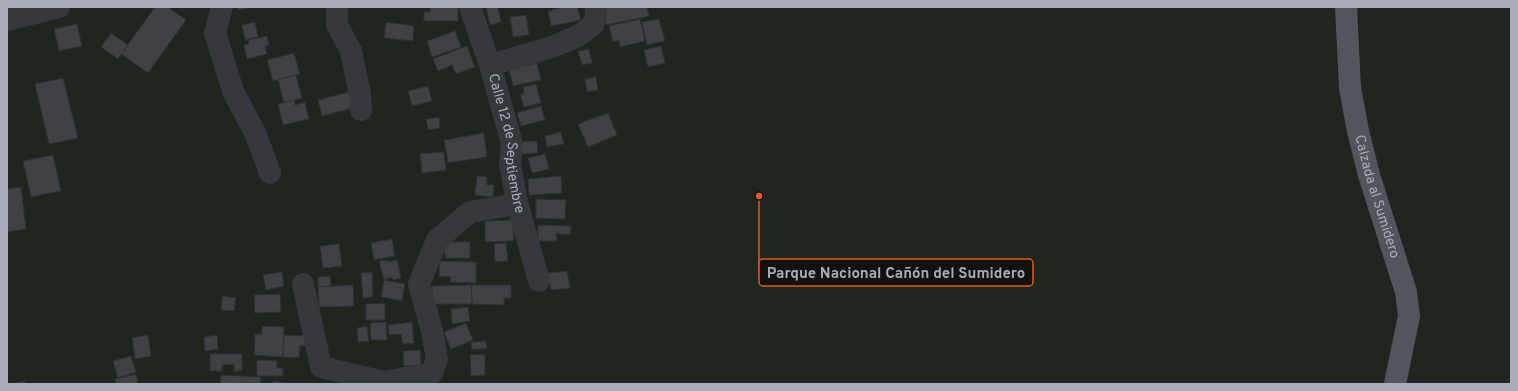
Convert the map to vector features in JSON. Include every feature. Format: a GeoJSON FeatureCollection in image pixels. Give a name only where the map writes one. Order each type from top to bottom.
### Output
{"type":"FeatureCollection","features":[{"type":"Feature","properties":{"kind":"main road","name":"Calzada al Sumidero"},"geometry":{"type":"LineString","coordinates":[[1346,7],[1350,88],[1358,131],[1406,292],[1409,316],[1395,384]]}},
{"type":"Feature","properties":{"kind":"street"},"geometry":{"type":"LineString","coordinates":[[7,20],[59,7]]}},
{"type":"Feature","properties":{"kind":"street"},"geometry":{"type":"LineString","coordinates":[[222,7],[215,34],[234,91],[256,135],[270,173]]}},
{"type":"Feature","properties":{"kind":"street"},"geometry":{"type":"LineString","coordinates":[[337,7],[337,25],[351,51],[360,94],[361,110]]}},
{"type":"Feature","properties":{"kind":"street","name":"Calle 12 de Septiembre"},"geometry":{"type":"LineString","coordinates":[[470,7],[490,65],[512,144],[510,163],[516,202],[539,281]]}},
{"type":"Feature","properties":{"kind":"street"},"geometry":{"type":"LineString","coordinates":[[490,65],[552,47],[578,36],[593,25],[596,15],[596,7]]}},
{"type":"Feature","properties":{"kind":"street"},"geometry":{"type":"LineString","coordinates":[[303,284],[321,367],[378,382],[432,373],[437,359],[432,331],[419,284],[437,240],[470,212],[505,206],[516,202]]}},
{"type":"Feature","properties":{"kind":"shaded area"},"geometry":{"type":"Polygon","coordinates":[[[7,7],[1511,7],[1511,384],[7,384],[7,7]]]}},
{"type":"Feature","properties":{"kind":"building"},"geometry":{"type":"Polygon","coordinates":[[[155,7],[168,7],[186,20],[148,73],[121,54],[155,7]]]}},
{"type":"Feature","properties":{"kind":"building"},"geometry":{"type":"Polygon","coordinates":[[[237,7],[254,7],[238,10],[237,7]]]}},
{"type":"Feature","properties":{"kind":"building"},"geometry":{"type":"Polygon","coordinates":[[[430,7],[458,7],[458,21],[424,21],[424,12],[430,12],[430,7]]]}},
{"type":"Feature","properties":{"kind":"building"},"geometry":{"type":"Polygon","coordinates":[[[486,7],[498,7],[501,22],[490,25],[486,7]]]}},
{"type":"Feature","properties":{"kind":"building"},"geometry":{"type":"Polygon","coordinates":[[[564,7],[577,7],[581,20],[551,26],[548,11],[564,7]]]}},
{"type":"Feature","properties":{"kind":"building"},"geometry":{"type":"Polygon","coordinates":[[[647,7],[649,16],[606,25],[603,8],[647,7]]]}},
{"type":"Feature","properties":{"kind":"building"},"geometry":{"type":"Polygon","coordinates":[[[526,15],[529,35],[513,37],[510,17],[526,15]]]}},
{"type":"Feature","properties":{"kind":"building"},"geometry":{"type":"Polygon","coordinates":[[[640,19],[645,41],[620,47],[619,40],[613,42],[609,26],[640,19]]]}},
{"type":"Feature","properties":{"kind":"building"},"geometry":{"type":"Polygon","coordinates":[[[659,19],[665,41],[647,45],[642,22],[659,19]]]}},
{"type":"Feature","properties":{"kind":"building"},"geometry":{"type":"Polygon","coordinates":[[[255,22],[258,37],[245,40],[242,25],[255,22]]]}},
{"type":"Feature","properties":{"kind":"building"},"geometry":{"type":"Polygon","coordinates":[[[386,22],[414,26],[413,41],[384,38],[386,22]]]}},
{"type":"Feature","properties":{"kind":"building"},"geometry":{"type":"Polygon","coordinates":[[[77,24],[82,46],[59,51],[54,29],[77,24]]]}},
{"type":"Feature","properties":{"kind":"building"},"geometry":{"type":"Polygon","coordinates":[[[455,31],[461,47],[432,57],[427,41],[455,31]]]}},
{"type":"Feature","properties":{"kind":"building"},"geometry":{"type":"Polygon","coordinates":[[[111,33],[128,45],[118,59],[101,47],[111,33]]]}},
{"type":"Feature","properties":{"kind":"building"},"geometry":{"type":"Polygon","coordinates":[[[267,36],[269,45],[265,46],[267,54],[247,59],[244,45],[249,44],[248,40],[267,36]]]}},
{"type":"Feature","properties":{"kind":"building"},"geometry":{"type":"Polygon","coordinates":[[[467,46],[475,67],[456,74],[452,65],[438,71],[433,59],[467,46]]]}},
{"type":"Feature","properties":{"kind":"building"},"geometry":{"type":"Polygon","coordinates":[[[661,46],[665,63],[648,67],[644,50],[661,46]]]}},
{"type":"Feature","properties":{"kind":"building"},"geometry":{"type":"Polygon","coordinates":[[[589,49],[592,63],[582,65],[578,51],[589,49]]]}},
{"type":"Feature","properties":{"kind":"building"},"geometry":{"type":"Polygon","coordinates":[[[294,53],[300,74],[273,81],[267,60],[294,53]]]}},
{"type":"Feature","properties":{"kind":"building"},"geometry":{"type":"Polygon","coordinates":[[[537,63],[541,80],[513,86],[509,70],[537,63]]]}},
{"type":"Feature","properties":{"kind":"building"},"geometry":{"type":"Polygon","coordinates":[[[296,75],[302,98],[284,103],[278,80],[296,75]]]}},
{"type":"Feature","properties":{"kind":"building"},"geometry":{"type":"Polygon","coordinates":[[[596,77],[598,90],[587,92],[585,79],[596,77]]]}},
{"type":"Feature","properties":{"kind":"building"},"geometry":{"type":"Polygon","coordinates":[[[63,78],[78,138],[49,144],[35,84],[63,78]]]}},
{"type":"Feature","properties":{"kind":"building"},"geometry":{"type":"Polygon","coordinates":[[[536,84],[541,103],[524,107],[520,94],[524,93],[523,87],[536,84]]]}},
{"type":"Feature","properties":{"kind":"building"},"geometry":{"type":"Polygon","coordinates":[[[428,86],[432,101],[412,106],[408,91],[428,86]]]}},
{"type":"Feature","properties":{"kind":"building"},"geometry":{"type":"Polygon","coordinates":[[[349,92],[353,108],[322,116],[318,100],[349,92]]]}},
{"type":"Feature","properties":{"kind":"building"},"geometry":{"type":"Polygon","coordinates":[[[294,100],[295,105],[305,102],[309,119],[283,125],[278,104],[294,100]]]}},
{"type":"Feature","properties":{"kind":"building"},"geometry":{"type":"Polygon","coordinates":[[[541,106],[545,120],[521,126],[517,113],[541,106]]]}},
{"type":"Feature","properties":{"kind":"building"},"geometry":{"type":"Polygon","coordinates":[[[608,113],[617,135],[588,147],[578,124],[608,113]]]}},
{"type":"Feature","properties":{"kind":"building"},"geometry":{"type":"Polygon","coordinates":[[[439,117],[440,128],[428,130],[426,119],[439,117]]]}},
{"type":"Feature","properties":{"kind":"building"},"geometry":{"type":"Polygon","coordinates":[[[561,132],[564,144],[547,147],[545,136],[561,132]]]}},
{"type":"Feature","properties":{"kind":"building"},"geometry":{"type":"Polygon","coordinates":[[[484,133],[487,157],[448,163],[444,140],[484,133]]]}},
{"type":"Feature","properties":{"kind":"building"},"geometry":{"type":"Polygon","coordinates":[[[537,141],[538,153],[520,154],[519,142],[537,141]]]}},
{"type":"Feature","properties":{"kind":"building"},"geometry":{"type":"Polygon","coordinates":[[[444,152],[446,170],[422,173],[420,154],[444,152]]]}},
{"type":"Feature","properties":{"kind":"building"},"geometry":{"type":"Polygon","coordinates":[[[545,154],[549,169],[532,173],[528,158],[545,154]]]}},
{"type":"Feature","properties":{"kind":"building"},"geometry":{"type":"Polygon","coordinates":[[[53,155],[61,191],[31,197],[23,161],[53,155]]]}},
{"type":"Feature","properties":{"kind":"building"},"geometry":{"type":"Polygon","coordinates":[[[477,176],[487,177],[487,185],[494,185],[493,197],[475,195],[477,176]]]}},
{"type":"Feature","properties":{"kind":"building"},"geometry":{"type":"Polygon","coordinates":[[[561,176],[562,193],[529,195],[528,179],[561,176]]]}},
{"type":"Feature","properties":{"kind":"building"},"geometry":{"type":"Polygon","coordinates":[[[21,187],[26,229],[7,232],[7,189],[21,187]]]}},
{"type":"Feature","properties":{"kind":"building"},"geometry":{"type":"Polygon","coordinates":[[[536,199],[566,200],[565,219],[536,218],[536,199]]]}},
{"type":"Feature","properties":{"kind":"building"},"geometry":{"type":"Polygon","coordinates":[[[513,220],[514,241],[485,242],[485,221],[513,220]]]}},
{"type":"Feature","properties":{"kind":"building"},"geometry":{"type":"Polygon","coordinates":[[[538,225],[571,226],[571,234],[556,234],[557,241],[538,241],[538,225]]]}},
{"type":"Feature","properties":{"kind":"building"},"geometry":{"type":"Polygon","coordinates":[[[392,239],[395,256],[374,260],[371,243],[392,239]]]}},
{"type":"Feature","properties":{"kind":"building"},"geometry":{"type":"Polygon","coordinates":[[[442,242],[470,242],[470,258],[446,258],[442,242]]]}},
{"type":"Feature","properties":{"kind":"building"},"geometry":{"type":"Polygon","coordinates":[[[506,243],[508,261],[495,262],[494,244],[506,243]]]}},
{"type":"Feature","properties":{"kind":"building"},"geometry":{"type":"Polygon","coordinates":[[[339,244],[342,266],[323,268],[320,246],[339,244]]]}},
{"type":"Feature","properties":{"kind":"building"},"geometry":{"type":"Polygon","coordinates":[[[387,260],[388,262],[397,260],[401,278],[393,280],[392,277],[384,280],[379,261],[387,260]]]}},
{"type":"Feature","properties":{"kind":"building"},"geometry":{"type":"Polygon","coordinates":[[[440,261],[476,262],[476,283],[450,282],[451,277],[439,276],[440,261]]]}},
{"type":"Feature","properties":{"kind":"building"},"geometry":{"type":"Polygon","coordinates":[[[567,271],[570,288],[551,290],[548,273],[567,271]]]}},
{"type":"Feature","properties":{"kind":"building"},"geometry":{"type":"Polygon","coordinates":[[[282,272],[284,286],[266,290],[263,275],[282,272]]]}},
{"type":"Feature","properties":{"kind":"building"},"geometry":{"type":"Polygon","coordinates":[[[372,272],[373,297],[363,298],[361,273],[372,272]]]}},
{"type":"Feature","properties":{"kind":"building"},"geometry":{"type":"Polygon","coordinates":[[[330,276],[331,286],[318,287],[318,277],[330,276]]]}},
{"type":"Feature","properties":{"kind":"building"},"geometry":{"type":"Polygon","coordinates":[[[384,280],[405,284],[402,301],[381,297],[384,280]]]}},
{"type":"Feature","properties":{"kind":"building"},"geometry":{"type":"Polygon","coordinates":[[[353,285],[354,306],[319,307],[318,287],[353,285]]]}},
{"type":"Feature","properties":{"kind":"building"},"geometry":{"type":"Polygon","coordinates":[[[471,285],[511,285],[511,298],[504,298],[504,305],[472,304],[471,285]]]}},
{"type":"Feature","properties":{"kind":"building"},"geometry":{"type":"Polygon","coordinates":[[[471,285],[472,304],[432,304],[432,286],[471,285]]]}},
{"type":"Feature","properties":{"kind":"building"},"geometry":{"type":"Polygon","coordinates":[[[280,294],[281,312],[255,313],[254,295],[280,294]]]}},
{"type":"Feature","properties":{"kind":"building"},"geometry":{"type":"Polygon","coordinates":[[[222,296],[236,298],[234,311],[221,310],[222,296]]]}},
{"type":"Feature","properties":{"kind":"building"},"geometry":{"type":"Polygon","coordinates":[[[385,303],[385,320],[366,320],[366,304],[385,303]]]}},
{"type":"Feature","properties":{"kind":"building"},"geometry":{"type":"Polygon","coordinates":[[[468,307],[470,321],[452,324],[451,309],[468,307]]]}},
{"type":"Feature","properties":{"kind":"building"},"geometry":{"type":"Polygon","coordinates":[[[386,322],[387,340],[371,340],[370,323],[386,322]]]}},
{"type":"Feature","properties":{"kind":"building"},"geometry":{"type":"Polygon","coordinates":[[[412,322],[414,343],[403,344],[401,334],[389,335],[388,325],[412,322]]]}},
{"type":"Feature","properties":{"kind":"building"},"geometry":{"type":"Polygon","coordinates":[[[466,323],[473,340],[451,349],[444,332],[466,323]]]}},
{"type":"Feature","properties":{"kind":"building"},"geometry":{"type":"Polygon","coordinates":[[[262,326],[284,327],[283,357],[254,355],[255,334],[262,334],[262,326]]]}},
{"type":"Feature","properties":{"kind":"building"},"geometry":{"type":"Polygon","coordinates":[[[367,326],[369,341],[358,342],[357,328],[367,326]]]}},
{"type":"Feature","properties":{"kind":"building"},"geometry":{"type":"Polygon","coordinates":[[[148,335],[151,356],[135,359],[132,338],[148,335]]]}},
{"type":"Feature","properties":{"kind":"building"},"geometry":{"type":"Polygon","coordinates":[[[217,335],[218,349],[205,351],[204,337],[217,335]]]}},
{"type":"Feature","properties":{"kind":"building"},"geometry":{"type":"Polygon","coordinates":[[[284,335],[307,336],[307,346],[300,346],[299,358],[283,357],[284,335]]]}},
{"type":"Feature","properties":{"kind":"building"},"geometry":{"type":"Polygon","coordinates":[[[486,341],[487,348],[472,350],[471,342],[486,341]]]}},
{"type":"Feature","properties":{"kind":"building"},"geometry":{"type":"Polygon","coordinates":[[[420,350],[421,365],[404,366],[403,351],[420,350]]]}},
{"type":"Feature","properties":{"kind":"building"},"geometry":{"type":"Polygon","coordinates":[[[210,354],[242,354],[242,371],[234,371],[234,364],[222,365],[222,371],[210,371],[210,354]]]}},
{"type":"Feature","properties":{"kind":"building"},"geometry":{"type":"Polygon","coordinates":[[[485,354],[485,375],[471,376],[470,355],[485,354]]]}},
{"type":"Feature","properties":{"kind":"building"},"geometry":{"type":"Polygon","coordinates":[[[131,356],[136,372],[118,378],[113,361],[131,356]]]}},
{"type":"Feature","properties":{"kind":"building"},"geometry":{"type":"Polygon","coordinates":[[[257,360],[277,361],[277,368],[283,368],[283,376],[257,376],[257,360]]]}},
{"type":"Feature","properties":{"kind":"building"},"geometry":{"type":"Polygon","coordinates":[[[136,374],[138,384],[116,384],[115,379],[136,374]]]}},
{"type":"Feature","properties":{"kind":"building"},"geometry":{"type":"Polygon","coordinates":[[[221,375],[261,377],[260,384],[220,384],[221,375]]]}},
{"type":"Feature","properties":{"kind":"building"},"geometry":{"type":"Polygon","coordinates":[[[25,381],[25,384],[14,384],[14,383],[25,381]]]}},
{"type":"Feature","properties":{"kind":"building"},"geometry":{"type":"Polygon","coordinates":[[[273,381],[293,384],[272,384],[273,381]]]}},
{"type":"Feature","properties":{"kind":"place","name":"Parque Nacional Cañón del Sumidero"},"geometry":{"type":"Point","coordinates":[759,196]}}]}
